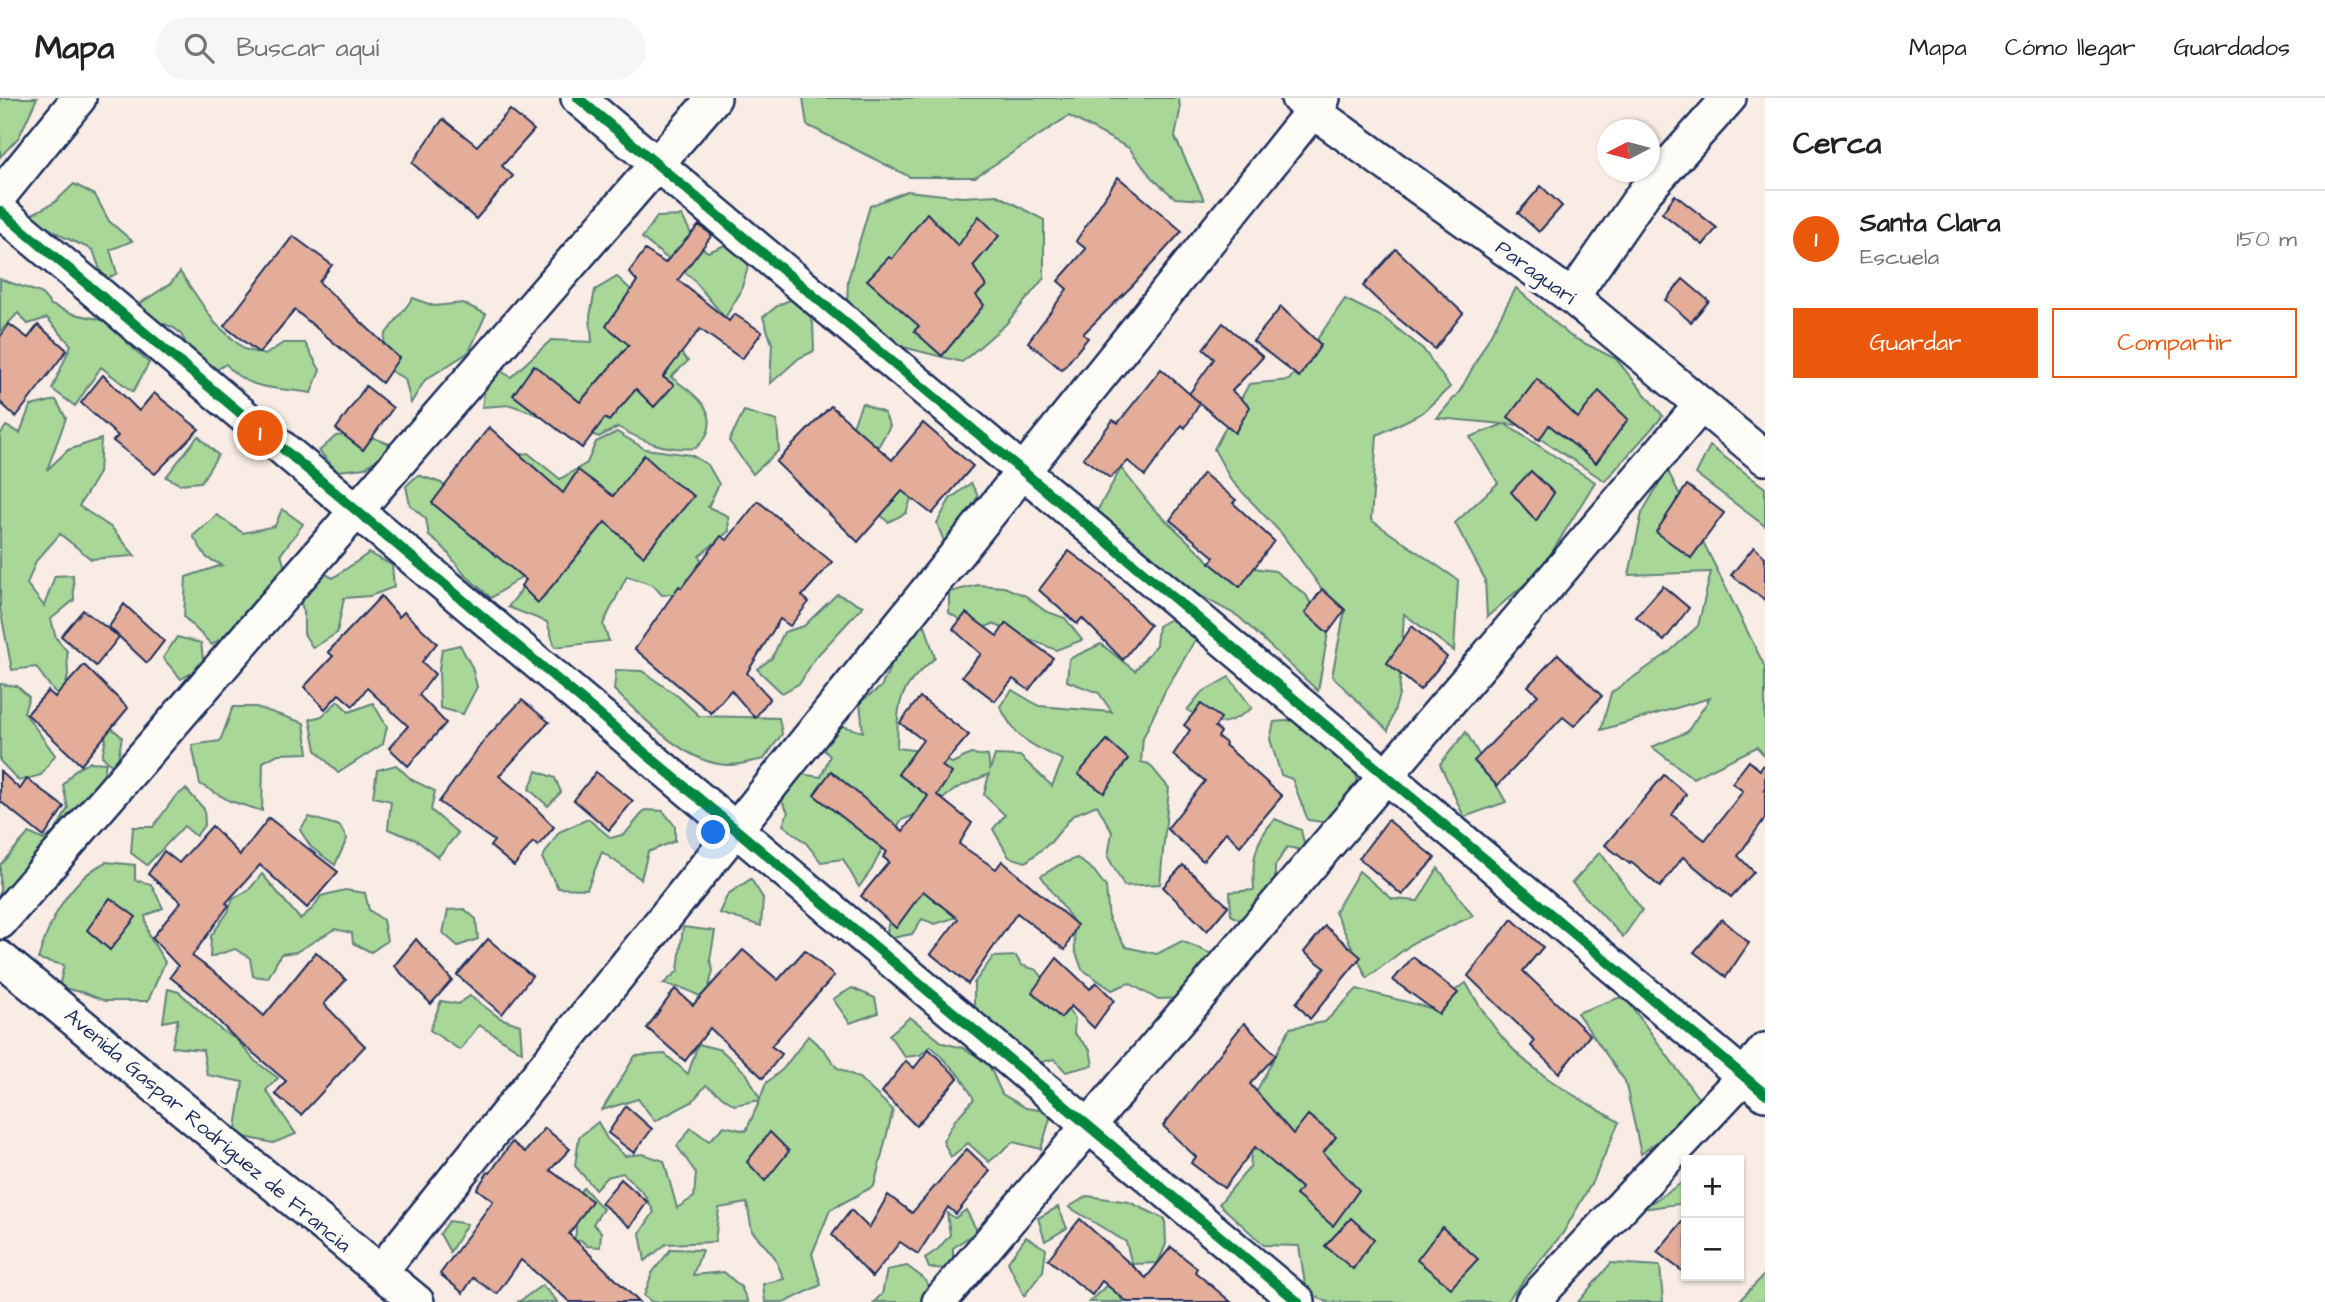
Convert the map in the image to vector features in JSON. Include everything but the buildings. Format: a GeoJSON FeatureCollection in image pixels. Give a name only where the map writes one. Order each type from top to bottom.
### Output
{"type":"FeatureCollection","features":[{"type":"Feature","properties":{"kind":"street"},"geometry":{"type":"LineString","coordinates":[[0,195],[79,98]]}},
{"type":"Feature","properties":{"kind":"street"},"geometry":{"type":"LineString","coordinates":[[578,98],[1754,1085]]}},
{"type":"Feature","properties":{"kind":"street"},"geometry":{"type":"LineString","coordinates":[[0,922],[714,98]]}},
{"type":"Feature","properties":{"kind":"street"},"geometry":{"type":"LineString","coordinates":[[1572,297],[1644,193],[1729,98]]}},
{"type":"Feature","properties":{"kind":"street"},"geometry":{"type":"LineString","coordinates":[[380,1272],[1023,471],[1311,102]]}},
{"type":"Feature","properties":{"kind":"street","name":"Paraguarí"},"geometry":{"type":"LineString","coordinates":[[1311,102],[1572,297],[1765,458]]}},
{"type":"Feature","properties":{"kind":"street"},"geometry":{"type":"LineString","coordinates":[[0,211],[1298,1302]]}},
{"type":"Feature","properties":{"kind":"street"},"geometry":{"type":"LineString","coordinates":[[939,1302],[1701,405]]}},
{"type":"Feature","properties":{"kind":"street","name":"Avenida Gaspar Rodríguez de Francia"},"geometry":{"type":"LineString","coordinates":[[0,958],[416,1302]]}},
{"type":"Feature","properties":{"kind":"street"},"geometry":{"type":"LineString","coordinates":[[1532,1302],[1754,1085],[1765,1050]]}},
{"type":"Feature","properties":{"kind":"green space"},"geometry":{"type":"Polygon","coordinates":[[[0,98],[37,98],[19,137],[0,157],[0,98]]]}},
{"type":"Feature","properties":{"kind":"green space"},"geometry":{"type":"Polygon","coordinates":[[[803,98],[1179,98],[1180,111],[1175,137],[1204,200],[1175,198],[1152,178],[1129,148],[1069,116],[975,177],[910,177],[807,125],[803,98]]]}},
{"type":"Feature","properties":{"kind":"green space"},"geometry":{"type":"Polygon","coordinates":[[[74,184],[95,195],[109,221],[132,241],[110,250],[117,273],[104,281],[93,250],[28,216],[54,203],[74,184]]]}},
{"type":"Feature","properties":{"kind":"green space"},"geometry":{"type":"Polygon","coordinates":[[[907,191],[962,197],[997,195],[1044,220],[1044,278],[1006,324],[962,362],[887,343],[847,306],[848,280],[870,206],[907,191]]]}},
{"type":"Feature","properties":{"kind":"green space"},"geometry":{"type":"Polygon","coordinates":[[[682,216],[696,243],[708,252],[733,242],[749,264],[740,293],[725,318],[693,279],[642,238],[657,217],[682,216]]]}},
{"type":"Feature","properties":{"kind":"green space"},"geometry":{"type":"Polygon","coordinates":[[[180,272],[215,323],[244,349],[265,355],[283,343],[305,343],[320,370],[311,393],[254,384],[244,380],[226,364],[210,374],[188,363],[186,343],[178,331],[145,319],[139,304],[170,284],[180,272]]]}},
{"type":"Feature","properties":{"kind":"green space"},"geometry":{"type":"Polygon","coordinates":[[[617,277],[636,296],[688,361],[671,377],[700,401],[709,416],[707,434],[696,448],[656,444],[618,427],[599,437],[511,405],[482,407],[486,380],[494,367],[511,377],[551,340],[592,342],[590,316],[595,290],[617,277]]]}},
{"type":"Feature","properties":{"kind":"green space"},"geometry":{"type":"Polygon","coordinates":[[[0,279],[41,293],[51,305],[74,314],[103,320],[149,363],[133,392],[101,367],[75,406],[52,389],[71,345],[47,318],[28,324],[18,313],[0,332],[0,279]]]}},
{"type":"Feature","properties":{"kind":"green space"},"geometry":{"type":"Polygon","coordinates":[[[1516,288],[1570,336],[1616,359],[1663,416],[1605,481],[1519,425],[1505,424],[1595,482],[1541,570],[1487,617],[1485,579],[1455,523],[1498,483],[1470,437],[1504,424],[1437,418],[1460,391],[1516,288]]]}},
{"type":"Feature","properties":{"kind":"green space"},"geometry":{"type":"Polygon","coordinates":[[[801,296],[813,323],[814,351],[799,358],[770,384],[772,344],[763,317],[780,304],[801,296]]]}},
{"type":"Feature","properties":{"kind":"green space"},"geometry":{"type":"Polygon","coordinates":[[[413,298],[434,306],[463,303],[486,314],[469,352],[425,380],[411,403],[405,379],[380,365],[385,335],[413,298]]]}},
{"type":"Feature","properties":{"kind":"green space"},"geometry":{"type":"Polygon","coordinates":[[[1345,299],[1384,318],[1423,349],[1450,387],[1422,413],[1377,435],[1371,520],[1458,580],[1454,651],[1404,614],[1399,695],[1388,731],[1332,676],[1345,610],[1322,589],[1281,533],[1231,480],[1214,449],[1249,384],[1289,380],[1345,299]]]}},
{"type":"Feature","properties":{"kind":"green space"},"geometry":{"type":"Polygon","coordinates":[[[56,400],[66,418],[47,470],[68,450],[101,439],[99,473],[79,506],[112,528],[135,556],[91,559],[60,534],[36,561],[27,584],[44,606],[55,576],[73,575],[74,600],[51,619],[56,638],[67,651],[68,675],[65,688],[122,737],[116,770],[102,756],[106,739],[52,689],[36,667],[12,670],[0,608],[0,435],[6,426],[20,433],[30,406],[56,400]]]}},
{"type":"Feature","properties":{"kind":"green space"},"geometry":{"type":"Polygon","coordinates":[[[862,403],[884,413],[890,426],[878,447],[850,433],[862,403]]]}},
{"type":"Feature","properties":{"kind":"green space"},"geometry":{"type":"Polygon","coordinates":[[[744,411],[777,421],[779,450],[753,474],[729,441],[744,411]]]}},
{"type":"Feature","properties":{"kind":"green space"},"geometry":{"type":"Polygon","coordinates":[[[617,432],[645,449],[691,455],[708,465],[719,484],[708,507],[728,516],[729,531],[699,556],[716,590],[662,595],[653,585],[627,576],[603,624],[609,641],[555,647],[547,622],[508,607],[520,592],[532,554],[505,457],[528,453],[560,479],[587,463],[596,442],[617,432]]]}},
{"type":"Feature","properties":{"kind":"green space"},"geometry":{"type":"Polygon","coordinates":[[[361,433],[395,446],[365,468],[337,471],[319,451],[336,436],[361,433]]]}},
{"type":"Feature","properties":{"kind":"green space"},"geometry":{"type":"Polygon","coordinates":[[[198,436],[218,455],[201,482],[179,484],[166,477],[198,436]]]}},
{"type":"Feature","properties":{"kind":"green space"},"geometry":{"type":"Polygon","coordinates":[[[1710,446],[1765,488],[1765,526],[1696,474],[1710,446]]]}},
{"type":"Feature","properties":{"kind":"green space"},"geometry":{"type":"Polygon","coordinates":[[[1121,468],[1152,507],[1210,562],[1275,571],[1306,595],[1328,633],[1318,691],[1238,616],[1175,582],[1097,511],[1121,468]]]}},
{"type":"Feature","properties":{"kind":"green space"},"geometry":{"type":"Polygon","coordinates":[[[1667,469],[1765,667],[1765,756],[1757,747],[1693,778],[1652,747],[1687,732],[1710,698],[1601,730],[1611,693],[1668,653],[1698,626],[1711,572],[1629,575],[1642,513],[1667,469]]]}},
{"type":"Feature","properties":{"kind":"green space"},"geometry":{"type":"Polygon","coordinates":[[[873,471],[917,482],[906,513],[888,522],[873,508],[873,471]]]}},
{"type":"Feature","properties":{"kind":"green space"},"geometry":{"type":"Polygon","coordinates":[[[418,475],[441,483],[528,558],[521,577],[491,598],[464,574],[444,548],[429,536],[426,519],[410,505],[406,486],[418,475]]]}},
{"type":"Feature","properties":{"kind":"green space"},"geometry":{"type":"Polygon","coordinates":[[[971,483],[978,496],[946,547],[937,523],[950,499],[971,483]]]}},
{"type":"Feature","properties":{"kind":"green space"},"geometry":{"type":"Polygon","coordinates":[[[282,509],[303,524],[281,554],[288,579],[252,615],[212,645],[184,617],[186,577],[222,565],[207,558],[193,536],[217,515],[243,533],[275,526],[282,509]]]}},
{"type":"Feature","properties":{"kind":"green space"},"geometry":{"type":"Polygon","coordinates":[[[369,553],[392,565],[394,587],[370,596],[344,598],[337,633],[313,648],[304,634],[304,612],[297,593],[313,567],[333,578],[369,553]]]}},
{"type":"Feature","properties":{"kind":"green space"},"geometry":{"type":"Polygon","coordinates":[[[978,585],[1004,587],[1026,596],[1045,611],[1065,618],[1082,640],[1056,650],[993,624],[978,630],[949,613],[949,592],[978,585]]]}},
{"type":"Feature","properties":{"kind":"green space"},"geometry":{"type":"Polygon","coordinates":[[[837,594],[863,606],[815,658],[800,683],[782,693],[757,669],[772,658],[784,632],[804,626],[837,594]]]}},
{"type":"Feature","properties":{"kind":"green space"},"geometry":{"type":"Polygon","coordinates":[[[1183,612],[1197,637],[1165,691],[1143,738],[1141,762],[1149,764],[1169,788],[1160,884],[1124,886],[1108,857],[1112,832],[1097,805],[1073,815],[1051,842],[1026,862],[1009,857],[993,829],[1005,815],[984,795],[989,774],[957,788],[931,808],[902,820],[859,887],[843,859],[821,862],[806,843],[783,825],[788,812],[779,796],[800,774],[821,777],[830,756],[819,745],[835,724],[863,732],[860,702],[881,687],[901,643],[925,625],[935,658],[913,679],[902,697],[897,748],[935,753],[952,763],[971,754],[988,756],[990,770],[995,755],[1020,756],[1052,786],[1063,760],[1033,745],[1012,727],[1000,706],[1012,690],[1039,706],[1112,712],[1099,693],[1067,681],[1069,659],[1101,644],[1135,671],[1156,645],[1158,626],[1183,612]]]}},
{"type":"Feature","properties":{"kind":"green space"},"geometry":{"type":"Polygon","coordinates":[[[177,637],[201,643],[204,666],[181,679],[163,658],[177,637]]]}},
{"type":"Feature","properties":{"kind":"green space"},"geometry":{"type":"Polygon","coordinates":[[[460,645],[472,667],[477,687],[463,714],[440,708],[439,669],[442,649],[460,645]]]}},
{"type":"Feature","properties":{"kind":"green space"},"geometry":{"type":"Polygon","coordinates":[[[616,670],[642,671],[679,697],[699,716],[779,718],[782,734],[764,759],[726,765],[695,756],[651,725],[614,690],[616,670]]]}},
{"type":"Feature","properties":{"kind":"green space"},"geometry":{"type":"Polygon","coordinates":[[[1229,677],[1252,708],[1235,719],[1220,723],[1206,720],[1187,710],[1201,693],[1229,677]]]}},
{"type":"Feature","properties":{"kind":"green space"},"geometry":{"type":"Polygon","coordinates":[[[0,684],[17,686],[29,697],[24,712],[55,755],[41,775],[19,781],[0,761],[0,684]]]}},
{"type":"Feature","properties":{"kind":"green space"},"geometry":{"type":"Polygon","coordinates":[[[338,701],[349,712],[373,703],[387,727],[383,744],[338,773],[316,750],[310,719],[322,716],[338,701]]]}},
{"type":"Feature","properties":{"kind":"green space"},"geometry":{"type":"Polygon","coordinates":[[[233,707],[256,707],[304,723],[308,753],[278,754],[263,762],[262,811],[230,801],[200,784],[192,745],[220,741],[233,707]]]}},
{"type":"Feature","properties":{"kind":"green space"},"geometry":{"type":"Polygon","coordinates":[[[1309,719],[1352,753],[1359,789],[1331,823],[1308,820],[1292,779],[1281,775],[1270,739],[1274,722],[1309,719]]]}},
{"type":"Feature","properties":{"kind":"green space"},"geometry":{"type":"Polygon","coordinates":[[[1466,732],[1506,802],[1464,817],[1440,764],[1466,732]]]}},
{"type":"Feature","properties":{"kind":"green space"},"geometry":{"type":"Polygon","coordinates":[[[90,762],[106,763],[98,799],[0,910],[0,865],[29,833],[44,840],[56,830],[68,808],[63,785],[75,770],[90,762]]]}},
{"type":"Feature","properties":{"kind":"green space"},"geometry":{"type":"Polygon","coordinates":[[[396,765],[412,780],[435,791],[431,810],[458,833],[438,857],[416,840],[388,829],[391,801],[373,797],[377,770],[396,765]]]}},
{"type":"Feature","properties":{"kind":"green space"},"geometry":{"type":"Polygon","coordinates":[[[537,771],[555,778],[561,792],[548,806],[529,789],[537,771]]]}},
{"type":"Feature","properties":{"kind":"green space"},"geometry":{"type":"Polygon","coordinates":[[[186,789],[204,809],[205,824],[196,836],[184,826],[147,865],[131,853],[133,827],[153,827],[175,797],[186,789]]]}},
{"type":"Feature","properties":{"kind":"green space"},"geometry":{"type":"Polygon","coordinates":[[[645,810],[663,811],[675,826],[675,841],[648,852],[641,879],[602,852],[587,889],[558,888],[542,858],[559,832],[588,819],[611,838],[625,834],[645,810]]]}},
{"type":"Feature","properties":{"kind":"green space"},"geometry":{"type":"Polygon","coordinates":[[[309,817],[340,826],[347,839],[335,865],[311,847],[300,830],[309,817]]]}},
{"type":"Feature","properties":{"kind":"green space"},"geometry":{"type":"Polygon","coordinates":[[[1275,819],[1301,830],[1306,851],[1287,847],[1275,866],[1275,892],[1243,922],[1231,915],[1230,892],[1254,890],[1256,852],[1263,835],[1275,819]]]}},
{"type":"Feature","properties":{"kind":"green space"},"geometry":{"type":"Polygon","coordinates":[[[1600,852],[1642,910],[1623,937],[1572,883],[1600,852]]]}},
{"type":"Feature","properties":{"kind":"green space"},"geometry":{"type":"Polygon","coordinates":[[[1077,858],[1094,871],[1106,887],[1109,920],[1126,947],[1157,954],[1182,941],[1212,954],[1209,974],[1186,998],[1157,999],[1129,983],[1112,990],[1082,969],[1075,950],[1073,921],[1041,876],[1077,858]]]}},
{"type":"Feature","properties":{"kind":"green space"},"geometry":{"type":"Polygon","coordinates":[[[106,862],[135,865],[135,880],[151,884],[163,908],[145,916],[149,936],[165,962],[148,1001],[105,1001],[59,987],[64,965],[38,959],[48,930],[62,903],[81,880],[106,862]]]}},
{"type":"Feature","properties":{"kind":"green space"},"geometry":{"type":"Polygon","coordinates":[[[1438,868],[1473,916],[1414,942],[1367,978],[1335,912],[1359,871],[1392,899],[1418,901],[1438,868]]]}},
{"type":"Feature","properties":{"kind":"green space"},"geometry":{"type":"Polygon","coordinates":[[[928,870],[960,916],[935,924],[922,919],[912,934],[887,939],[887,928],[899,900],[928,870]]]}},
{"type":"Feature","properties":{"kind":"green space"},"geometry":{"type":"Polygon","coordinates":[[[262,874],[300,919],[313,908],[321,896],[345,890],[365,893],[369,910],[383,920],[387,941],[371,952],[353,943],[352,933],[335,929],[296,952],[281,954],[268,978],[253,976],[250,958],[235,949],[210,957],[211,936],[228,912],[233,898],[248,891],[262,874]]]}},
{"type":"Feature","properties":{"kind":"green space"},"geometry":{"type":"Polygon","coordinates":[[[751,879],[763,898],[761,926],[719,913],[728,894],[751,879]]]}},
{"type":"Feature","properties":{"kind":"green space"},"geometry":{"type":"Polygon","coordinates":[[[464,909],[476,919],[478,939],[458,946],[443,933],[448,910],[464,909]]]}},
{"type":"Feature","properties":{"kind":"green space"},"geometry":{"type":"Polygon","coordinates":[[[683,927],[715,931],[710,960],[713,970],[706,999],[685,989],[663,984],[678,971],[683,927]]]}},
{"type":"Feature","properties":{"kind":"green space"},"geometry":{"type":"Polygon","coordinates":[[[1016,956],[1021,965],[1037,970],[1075,1019],[1074,1033],[1090,1050],[1093,1065],[1066,1072],[1054,1059],[1031,1065],[974,1019],[974,983],[993,957],[1016,956]]]}},
{"type":"Feature","properties":{"kind":"green space"},"geometry":{"type":"Polygon","coordinates":[[[1466,983],[1491,1023],[1521,1057],[1561,1087],[1619,1122],[1595,1177],[1563,1233],[1506,1302],[1327,1302],[1306,1290],[1299,1246],[1264,1245],[1219,1204],[1250,1167],[1256,1092],[1290,1028],[1325,1022],[1357,989],[1430,1008],[1466,983]]]}},
{"type":"Feature","properties":{"kind":"green space"},"geometry":{"type":"Polygon","coordinates":[[[852,988],[875,998],[878,1013],[850,1023],[833,999],[852,988]]]}},
{"type":"Feature","properties":{"kind":"green space"},"geometry":{"type":"Polygon","coordinates":[[[168,989],[179,992],[221,1030],[237,1040],[255,1061],[278,1078],[266,1090],[296,1134],[273,1143],[235,1135],[243,1082],[207,1075],[203,1050],[172,1047],[178,1019],[163,1022],[168,989]]]}},
{"type":"Feature","properties":{"kind":"green space"},"geometry":{"type":"Polygon","coordinates":[[[470,996],[500,1018],[520,1025],[522,1052],[479,1025],[460,1050],[430,1030],[441,1001],[458,1004],[470,996]]]}},
{"type":"Feature","properties":{"kind":"green space"},"geometry":{"type":"Polygon","coordinates":[[[1624,996],[1704,1106],[1641,1154],[1625,1081],[1577,1013],[1624,996]]]}},
{"type":"Feature","properties":{"kind":"green space"},"geometry":{"type":"Polygon","coordinates":[[[910,1017],[943,1043],[963,1048],[988,1063],[1002,1094],[1026,1108],[1052,1112],[1041,1149],[1013,1142],[989,1162],[968,1143],[951,1157],[943,1141],[955,1120],[974,1099],[961,1077],[931,1046],[920,1055],[905,1057],[889,1035],[910,1017]]]}},
{"type":"Feature","properties":{"kind":"green space"},"geometry":{"type":"Polygon","coordinates":[[[808,1036],[825,1051],[836,1067],[859,1078],[893,1110],[874,1186],[830,1210],[812,1254],[821,1285],[786,1302],[765,1302],[763,1284],[784,1279],[774,1256],[752,1231],[747,1203],[719,1208],[715,1242],[666,1244],[645,1261],[640,1233],[654,1212],[644,1194],[623,1173],[607,1177],[595,1189],[575,1166],[579,1137],[598,1122],[607,1139],[625,1156],[643,1154],[664,1161],[677,1208],[694,1197],[696,1173],[677,1146],[691,1128],[709,1141],[724,1126],[746,1131],[760,1100],[734,1105],[706,1085],[692,1102],[655,1121],[638,1099],[602,1110],[635,1056],[665,1054],[688,1074],[698,1044],[721,1050],[747,1074],[760,1099],[766,1083],[783,1069],[808,1036]]]}},
{"type":"Feature","properties":{"kind":"green space"},"geometry":{"type":"Polygon","coordinates":[[[1681,1183],[1681,1204],[1642,1209],[1681,1183]]]}},
{"type":"Feature","properties":{"kind":"green space"},"geometry":{"type":"Polygon","coordinates":[[[584,1188],[603,1209],[593,1224],[601,1232],[600,1247],[587,1246],[581,1240],[573,1243],[576,1233],[575,1196],[584,1188]]]}},
{"type":"Feature","properties":{"kind":"green space"},"geometry":{"type":"Polygon","coordinates":[[[1087,1196],[1129,1202],[1165,1219],[1166,1244],[1158,1263],[1132,1264],[1126,1242],[1069,1207],[1087,1196]]]}},
{"type":"Feature","properties":{"kind":"green space"},"geometry":{"type":"Polygon","coordinates":[[[1058,1207],[1067,1228],[1045,1241],[1038,1218],[1058,1207]]]}},
{"type":"Feature","properties":{"kind":"green space"},"geometry":{"type":"Polygon","coordinates":[[[966,1210],[977,1231],[953,1248],[953,1269],[929,1268],[925,1258],[938,1249],[950,1235],[947,1213],[955,1218],[966,1210]]]}},
{"type":"Feature","properties":{"kind":"green space"},"geometry":{"type":"Polygon","coordinates":[[[449,1221],[467,1224],[450,1252],[440,1234],[449,1221]]]}},
{"type":"Feature","properties":{"kind":"green space"},"geometry":{"type":"Polygon","coordinates":[[[1026,1237],[1046,1249],[1043,1271],[1024,1296],[1008,1262],[1026,1237]]]}},
{"type":"Feature","properties":{"kind":"green space"},"geometry":{"type":"Polygon","coordinates":[[[671,1249],[702,1250],[693,1275],[724,1272],[741,1287],[748,1302],[652,1302],[644,1296],[652,1273],[671,1249]]]}},
{"type":"Feature","properties":{"kind":"green space"},"geometry":{"type":"Polygon","coordinates":[[[1611,1263],[1660,1266],[1663,1302],[1578,1302],[1611,1263]]]}},
{"type":"Feature","properties":{"kind":"green space"},"geometry":{"type":"Polygon","coordinates":[[[907,1266],[922,1277],[936,1293],[928,1302],[874,1302],[882,1294],[887,1270],[907,1266]]]}},
{"type":"Feature","properties":{"kind":"green space"},"geometry":{"type":"Polygon","coordinates":[[[1765,1274],[1765,1302],[1738,1302],[1765,1274]]]}},
{"type":"Feature","properties":{"kind":"green space"},"geometry":{"type":"Polygon","coordinates":[[[1112,1280],[1123,1302],[1089,1302],[1112,1280]]]}},
{"type":"Feature","properties":{"kind":"green space"},"geometry":{"type":"Polygon","coordinates":[[[542,1285],[558,1302],[517,1302],[520,1301],[542,1285]]]}},
{"type":"Feature","properties":{"kind":"cycle path"},"geometry":{"type":"LineString","coordinates":[[578,98],[1765,1094]]}},
{"type":"Feature","properties":{"kind":"cycle path"},"geometry":{"type":"LineString","coordinates":[[0,211],[1298,1302]]}},
{"type":"Feature","properties":{"kind":"place","name":"Santa Clara"},"geometry":{"type":"Point","coordinates":[260,433]}}]}
